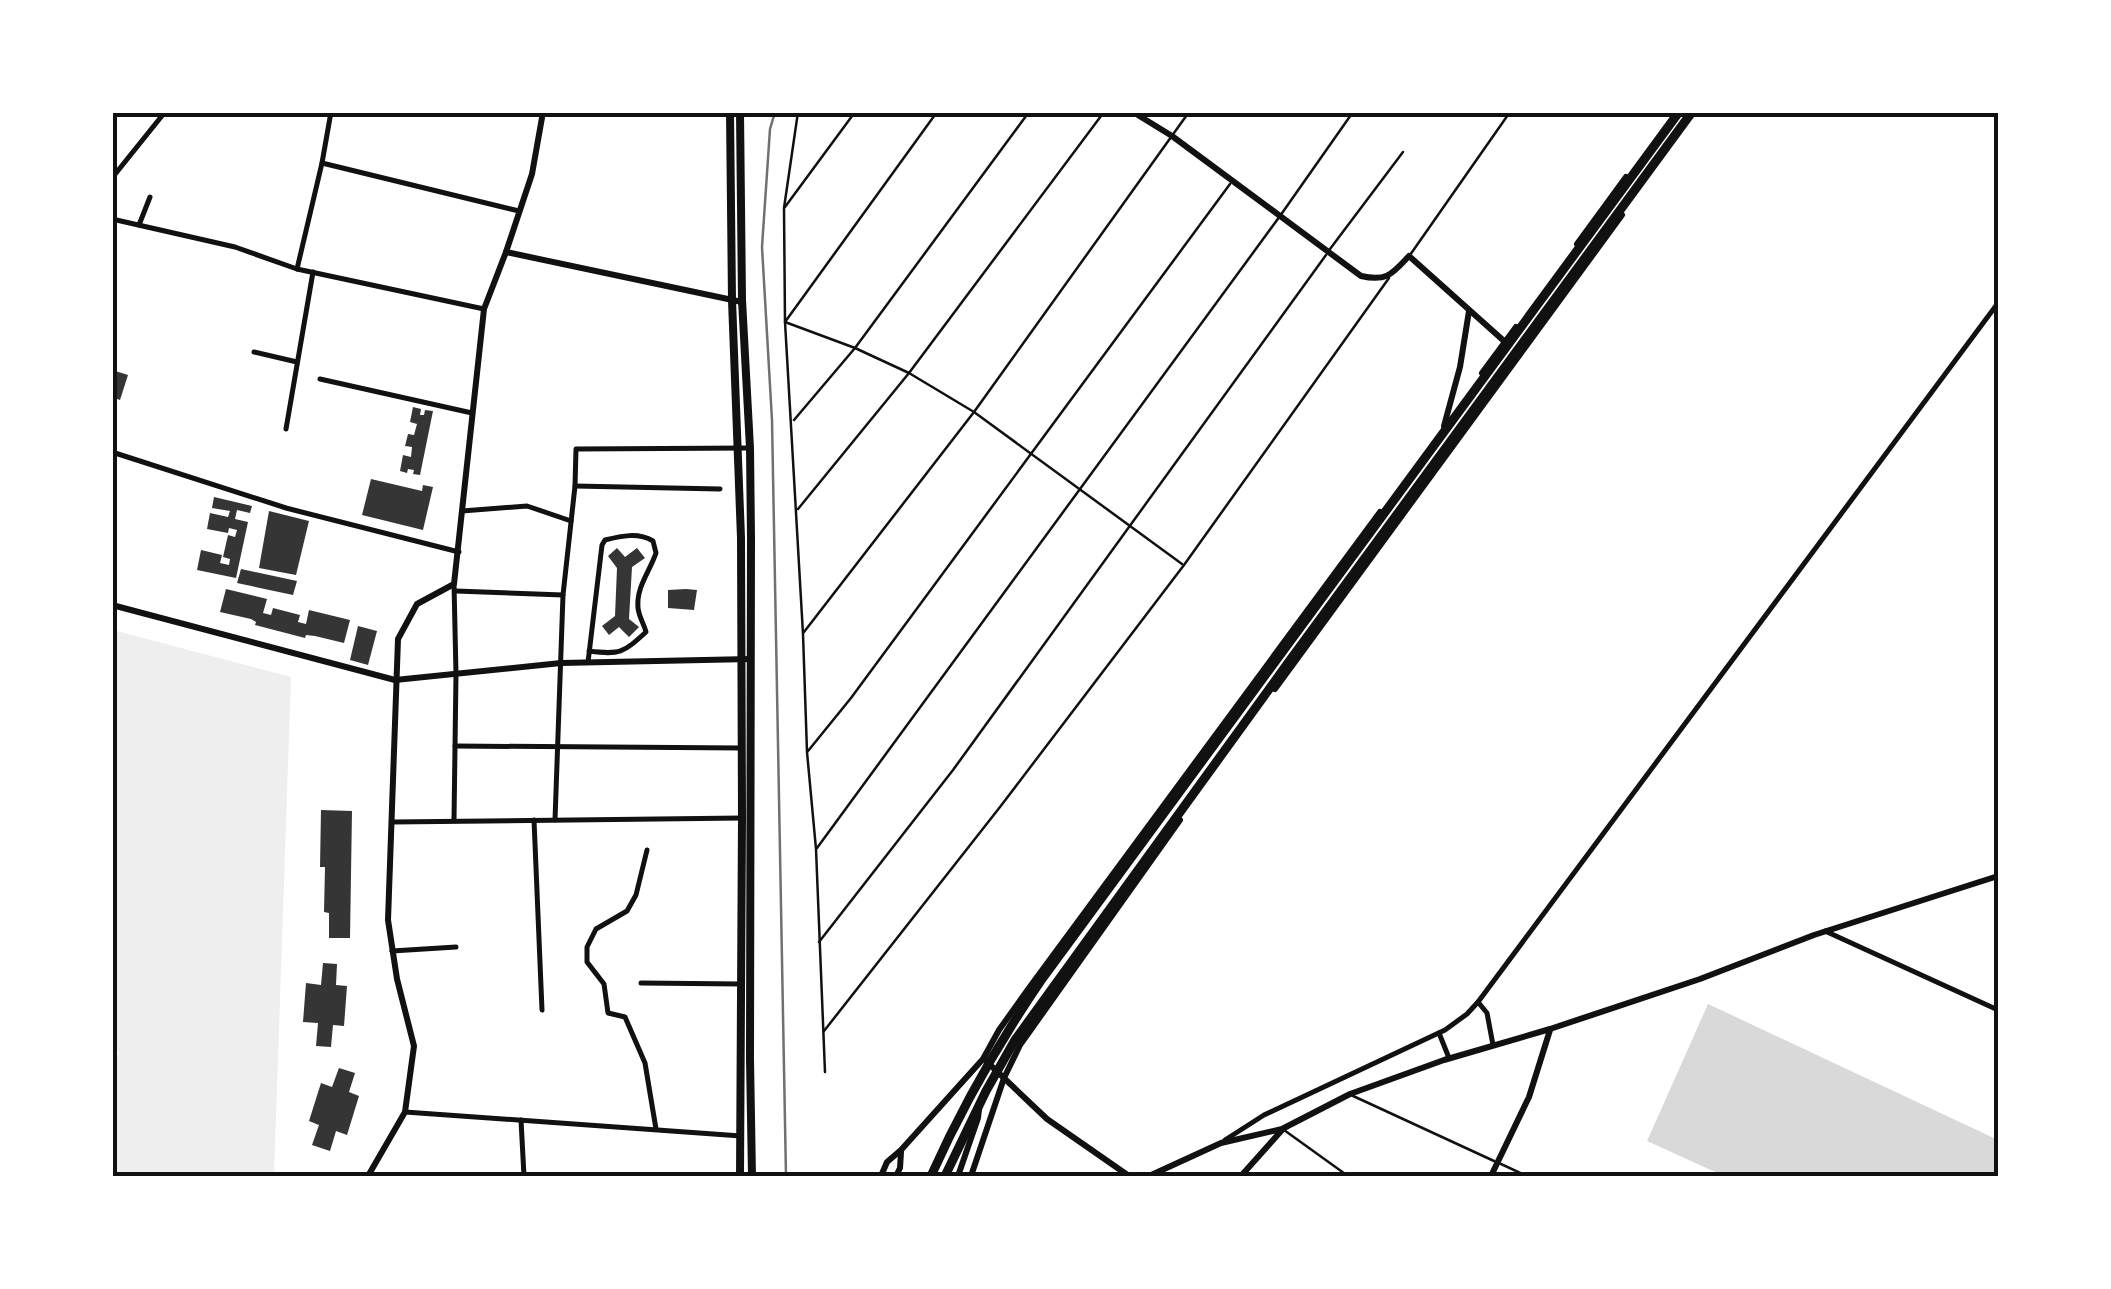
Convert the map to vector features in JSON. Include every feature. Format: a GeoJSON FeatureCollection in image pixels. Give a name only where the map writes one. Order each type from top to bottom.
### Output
{"type":"FeatureCollection","features":[{"type":"Feature","properties":{"kind":"highway"},"geometry":{"type":"LineString","coordinates":[[930,1176],[1004,1034],[1042,979],[1677,112]]}},
{"type":"Feature","properties":{"kind":"highway"},"geometry":{"type":"LineString","coordinates":[[944,1176],[1015,1040],[1264,694],[1694,112]]}},
{"type":"Feature","properties":{"kind":"main road"},"geometry":{"type":"LineString","coordinates":[[730,112],[737,301],[750,448],[746,793],[752,1176]]}},
{"type":"Feature","properties":{"kind":"main road"},"geometry":{"type":"LineString","coordinates":[[740,112],[737,448],[746,659],[740,748],[746,793],[742,818],[740,1176]]}},
{"type":"Feature","properties":{"kind":"street"},"geometry":{"type":"LineString","coordinates":[[112,178],[165,112]]}},
{"type":"Feature","properties":{"kind":"street"},"geometry":{"type":"LineString","coordinates":[[297,268],[330,112]]}},
{"type":"Feature","properties":{"kind":"street"},"geometry":{"type":"LineString","coordinates":[[454,820],[454,588],[484,309],[532,174],[544,112]]}},
{"type":"Feature","properties":{"kind":"street"},"geometry":{"type":"LineString","coordinates":[[1133,112],[1172,136],[1361,276],[1377,280],[1392,274],[1410,256],[1504,341]]}},
{"type":"Feature","properties":{"kind":"street"},"geometry":{"type":"LineString","coordinates":[[882,1176],[888,1162],[983,1059],[1029,988],[1677,112]]}},
{"type":"Feature","properties":{"kind":"street"},"geometry":{"type":"LineString","coordinates":[[971,1176],[1004,1078],[1020,1045],[1694,112]]}},
{"type":"Feature","properties":{"kind":"street"},"geometry":{"type":"LineString","coordinates":[[322,163],[519,211]]}},
{"type":"Feature","properties":{"kind":"street"},"geometry":{"type":"LineString","coordinates":[[139,225],[150,197]]}},
{"type":"Feature","properties":{"kind":"street"},"geometry":{"type":"LineString","coordinates":[[112,219],[235,246],[313,272],[484,309]]}},
{"type":"Feature","properties":{"kind":"street"},"geometry":{"type":"LineString","coordinates":[[506,252],[737,301]]}},
{"type":"Feature","properties":{"kind":"street"},"geometry":{"type":"LineString","coordinates":[[286,429],[313,272]]}},
{"type":"Feature","properties":{"kind":"street"},"geometry":{"type":"LineString","coordinates":[[1150,1176],[1222,1142],[1264,1115],[1439,1033],[1467,1014],[1998,302]]}},
{"type":"Feature","properties":{"kind":"street"},"geometry":{"type":"LineString","coordinates":[[1444,426],[1460,367],[1469,311]]}},
{"type":"Feature","properties":{"kind":"street"},"geometry":{"type":"LineString","coordinates":[[254,352],[298,362]]}},
{"type":"Feature","properties":{"kind":"street"},"geometry":{"type":"LineString","coordinates":[[320,380],[472,414]]}},
{"type":"Feature","properties":{"kind":"street"},"geometry":{"type":"LineString","coordinates":[[1444,426],[1459,439]]}},
{"type":"Feature","properties":{"kind":"street"},"geometry":{"type":"LineString","coordinates":[[555,820],[562,595],[576,449],[750,448]]}},
{"type":"Feature","properties":{"kind":"street"},"geometry":{"type":"LineString","coordinates":[[112,462],[114,453],[286,508],[458,552]]}},
{"type":"Feature","properties":{"kind":"street"},"geometry":{"type":"LineString","coordinates":[[575,486],[720,489]]}},
{"type":"Feature","properties":{"kind":"street"},"geometry":{"type":"LineString","coordinates":[[462,511],[527,506],[570,521]]}},
{"type":"Feature","properties":{"kind":"street"},"geometry":{"type":"LineString","coordinates":[[588,662],[589,651],[602,545],[604,540],[644,536],[653,542],[656,553],[638,599],[646,632],[626,650],[614,654],[589,651]]}},
{"type":"Feature","properties":{"kind":"street"},"geometry":{"type":"LineString","coordinates":[[368,1176],[405,1112],[414,1046],[397,980],[388,920],[398,638],[417,604],[454,588],[562,595]]}},
{"type":"Feature","properties":{"kind":"street"},"geometry":{"type":"LineString","coordinates":[[112,606],[395,680],[561,662],[746,659]]}},
{"type":"Feature","properties":{"kind":"street"},"geometry":{"type":"LineString","coordinates":[[455,746],[740,748]]}},
{"type":"Feature","properties":{"kind":"street"},"geometry":{"type":"LineString","coordinates":[[390,822],[742,818]]}},
{"type":"Feature","properties":{"kind":"street"},"geometry":{"type":"LineString","coordinates":[[534,820],[542,1010]]}},
{"type":"Feature","properties":{"kind":"street"},"geometry":{"type":"LineString","coordinates":[[647,850],[636,895],[627,911],[596,928],[587,947],[587,962],[604,984],[608,1013],[625,1017],[645,1063],[656,1129]]}},
{"type":"Feature","properties":{"kind":"street"},"geometry":{"type":"LineString","coordinates":[[1222,1142],[1282,1129],[1350,1094],[1448,1058],[1700,980],[1825,932],[1998,876]]}},
{"type":"Feature","properties":{"kind":"street"},"geometry":{"type":"LineString","coordinates":[[1825,932],[1998,1010]]}},
{"type":"Feature","properties":{"kind":"street"},"geometry":{"type":"LineString","coordinates":[[392,951],[456,947]]}},
{"type":"Feature","properties":{"kind":"street"},"geometry":{"type":"LineString","coordinates":[[641,983],[740,984]]}},
{"type":"Feature","properties":{"kind":"street"},"geometry":{"type":"LineString","coordinates":[[1478,1002],[1487,1012],[1493,1045]]}},
{"type":"Feature","properties":{"kind":"street"},"geometry":{"type":"LineString","coordinates":[[1491,1176],[1529,1097],[1550,1029]]}},
{"type":"Feature","properties":{"kind":"street"},"geometry":{"type":"LineString","coordinates":[[1439,1033],[1448,1058]]}},
{"type":"Feature","properties":{"kind":"street"},"geometry":{"type":"LineString","coordinates":[[983,1059],[1047,1119],[1129,1176]]}},
{"type":"Feature","properties":{"kind":"street"},"geometry":{"type":"LineString","coordinates":[[958,1176],[978,1118],[983,1059]]}},
{"type":"Feature","properties":{"kind":"street"},"geometry":{"type":"LineString","coordinates":[[405,1112],[741,1136]]}},
{"type":"Feature","properties":{"kind":"street"},"geometry":{"type":"LineString","coordinates":[[520,1120],[524,1176]]}},
{"type":"Feature","properties":{"kind":"street"},"geometry":{"type":"LineString","coordinates":[[1242,1176],[1282,1129]]}},
{"type":"Feature","properties":{"kind":"street"},"geometry":{"type":"LineString","coordinates":[[896,1176],[901,1150]]}},
{"type":"Feature","properties":{"kind":"lane"},"geometry":{"type":"LineString","coordinates":[[798,112],[784,208],[785,322],[804,634],[807,752],[816,850],[824,1072]]}},
{"type":"Feature","properties":{"kind":"lane"},"geometry":{"type":"LineString","coordinates":[[784,208],[856,112]]}},
{"type":"Feature","properties":{"kind":"lane"},"geometry":{"type":"LineString","coordinates":[[785,322],[937,112]]}},
{"type":"Feature","properties":{"kind":"lane"},"geometry":{"type":"LineString","coordinates":[[793,421],[855,348],[1029,112]]}},
{"type":"Feature","properties":{"kind":"lane"},"geometry":{"type":"LineString","coordinates":[[796,510],[909,374],[1104,112]]}},
{"type":"Feature","properties":{"kind":"lane"},"geometry":{"type":"LineString","coordinates":[[804,634],[974,412],[1189,112]]}},
{"type":"Feature","properties":{"kind":"lane"},"geometry":{"type":"LineString","coordinates":[[816,850],[1353,112]]}},
{"type":"Feature","properties":{"kind":"lane"},"geometry":{"type":"LineString","coordinates":[[1410,256],[1510,112]]}},
{"type":"Feature","properties":{"kind":"lane"},"geometry":{"type":"LineString","coordinates":[[819,942],[953,770],[1402,152]]}},
{"type":"Feature","properties":{"kind":"lane"},"geometry":{"type":"LineString","coordinates":[[807,752],[1233,180]]}},
{"type":"Feature","properties":{"kind":"lane"},"geometry":{"type":"LineString","coordinates":[[823,1032],[1184,565],[1392,274]]}},
{"type":"Feature","properties":{"kind":"lane"},"geometry":{"type":"LineString","coordinates":[[785,322],[855,348],[974,412],[1184,565]]}},
{"type":"Feature","properties":{"kind":"lane"},"geometry":{"type":"LineString","coordinates":[[1350,1094],[1527,1176]]}},
{"type":"Feature","properties":{"kind":"lane"},"geometry":{"type":"LineString","coordinates":[[1282,1129],[1348,1176]]}},
{"type":"Feature","properties":{"kind":"shaded area"},"geometry":{"type":"Polygon","coordinates":[[[113,630],[291,677],[274,1176],[113,1176],[112,1066],[119,1052],[112,1048],[113,630]]]}},
{"type":"Feature","properties":{"kind":"shaded area"},"geometry":{"type":"Polygon","coordinates":[[[1708,1004],[1998,1140],[1998,1176],[1724,1176],[1647,1141],[1708,1004]]]}},
{"type":"Feature","properties":{"kind":"building"},"geometry":{"type":"Polygon","coordinates":[[[112,370],[128,375],[120,400],[112,397],[112,370]]]}},
{"type":"Feature","properties":{"kind":"building"},"geometry":{"type":"Polygon","coordinates":[[[413,407],[421,409],[420,415],[425,410],[433,411],[420,475],[413,474],[414,470],[400,471],[403,455],[411,457],[412,447],[405,446],[408,434],[414,435],[417,424],[410,422],[413,407]]]}},
{"type":"Feature","properties":{"kind":"building"},"geometry":{"type":"Polygon","coordinates":[[[371,479],[422,491],[423,485],[433,487],[423,530],[362,515],[371,479]]]}},
{"type":"Feature","properties":{"kind":"building"},"geometry":{"type":"Polygon","coordinates":[[[214,497],[252,506],[250,513],[237,510],[235,519],[248,522],[236,578],[197,570],[201,550],[222,555],[220,563],[229,565],[230,559],[223,557],[228,535],[235,537],[237,530],[229,528],[228,533],[207,529],[210,513],[228,517],[230,511],[212,508],[214,497]]]}},
{"type":"Feature","properties":{"kind":"building"},"geometry":{"type":"Polygon","coordinates":[[[269,511],[309,521],[296,575],[259,568],[269,511]]]}},
{"type":"Feature","properties":{"kind":"building"},"geometry":{"type":"Polygon","coordinates":[[[617,548],[625,557],[637,548],[645,558],[632,567],[629,619],[639,627],[629,637],[619,627],[609,635],[602,626],[615,616],[617,568],[608,556],[617,548]]]}},
{"type":"Feature","properties":{"kind":"building"},"geometry":{"type":"Polygon","coordinates":[[[241,569],[297,581],[293,595],[237,583],[241,569]]]}},
{"type":"Feature","properties":{"kind":"building"},"geometry":{"type":"Polygon","coordinates":[[[226,589],[267,599],[263,613],[271,615],[273,608],[300,615],[298,622],[306,624],[309,610],[350,620],[344,643],[315,636],[305,638],[220,612],[226,589]]]}},
{"type":"Feature","properties":{"kind":"building"},"geometry":{"type":"Polygon","coordinates":[[[668,590],[697,590],[694,610],[668,608],[668,590]]]}},
{"type":"Feature","properties":{"kind":"building"},"geometry":{"type":"Polygon","coordinates":[[[358,626],[377,631],[368,665],[350,660],[358,626]]]}},
{"type":"Feature","properties":{"kind":"building"},"geometry":{"type":"Polygon","coordinates":[[[321,810],[352,811],[350,938],[329,938],[329,913],[324,912],[325,867],[320,867],[321,810]]]}},
{"type":"Feature","properties":{"kind":"building"},"geometry":{"type":"Polygon","coordinates":[[[323,963],[337,964],[336,985],[347,986],[344,1026],[333,1025],[331,1047],[316,1046],[318,1023],[303,1022],[306,983],[321,985],[323,963]]]}},
{"type":"Feature","properties":{"kind":"building"},"geometry":{"type":"Polygon","coordinates":[[[339,1068],[355,1073],[349,1092],[359,1096],[347,1135],[336,1131],[330,1151],[312,1145],[319,1125],[309,1121],[321,1083],[332,1087],[339,1068]]]}},
{"type":"Feature","properties":{"kind":"railway"},"geometry":{"type":"LineString","coordinates":[[775,112],[770,129],[762,247],[772,420],[786,1176]]}}]}
